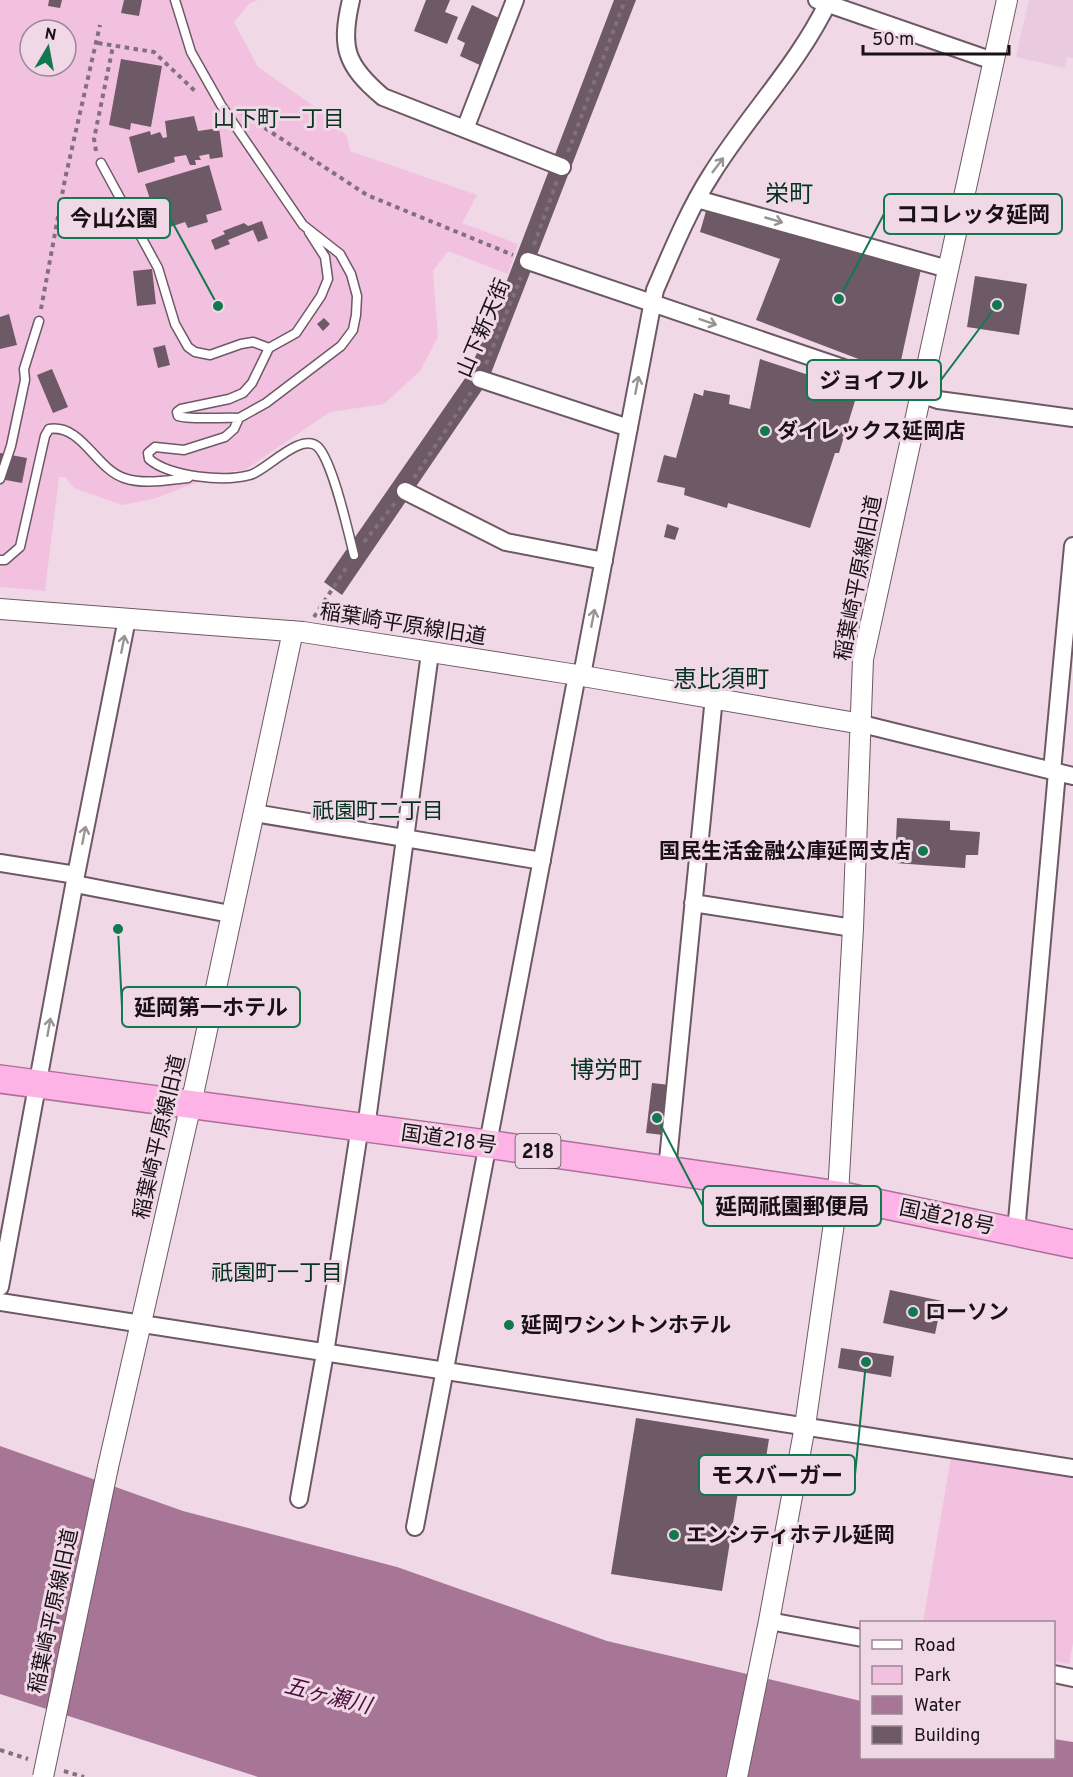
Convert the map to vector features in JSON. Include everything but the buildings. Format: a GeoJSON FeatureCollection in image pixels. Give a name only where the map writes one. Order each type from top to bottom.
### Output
{"type":"FeatureCollection","features":[{"type":"Feature","properties":{"kind":"highway","name":"国道218号"},"geometry":{"type":"LineString","coordinates":[[0,1079],[487,1144],[838,1195],[1073,1244]]}},
{"type":"Feature","properties":{"kind":"street"},"geometry":{"type":"LineString","coordinates":[[351,0],[344,28],[347,53],[362,79],[382,97],[562,167]]}},
{"type":"Feature","properties":{"kind":"street"},"geometry":{"type":"LineString","coordinates":[[465,129],[515,0]]}},
{"type":"Feature","properties":{"kind":"street","name":"稲葉崎平原線旧道"},"geometry":{"type":"LineString","coordinates":[[43,1777],[108,1467],[191,1104],[231,914],[298,632],[579,675],[862,723],[863,659],[1007,0]]}},
{"type":"Feature","properties":{"kind":"street"},"geometry":{"type":"LineString","coordinates":[[415,1527],[446,1372],[487,1144],[579,675],[604,561],[655,291],[711,173],[796,57],[824,2],[993,62]]}},
{"type":"Feature","properties":{"kind":"street"},"geometry":{"type":"LineString","coordinates":[[697,199],[948,268]]}},
{"type":"Feature","properties":{"kind":"street"},"geometry":{"type":"LineString","coordinates":[[528,261],[938,399],[1073,418]]}},
{"type":"Feature","properties":{"kind":"street"},"geometry":{"type":"LineString","coordinates":[[480,379],[629,428]]}},
{"type":"Feature","properties":{"kind":"street"},"geometry":{"type":"LineString","coordinates":[[405,491],[506,542],[604,561]]}},
{"type":"Feature","properties":{"kind":"street"},"geometry":{"type":"LineString","coordinates":[[1016,1232],[1061,773],[1073,546]]}},
{"type":"Feature","properties":{"kind":"street"},"geometry":{"type":"LineString","coordinates":[[0,609],[298,632]]}},
{"type":"Feature","properties":{"kind":"street"},"geometry":{"type":"LineString","coordinates":[[0,1287],[75,879],[127,619]]}},
{"type":"Feature","properties":{"kind":"street"},"geometry":{"type":"LineString","coordinates":[[299,1499],[363,1127],[407,838],[430,653]]}},
{"type":"Feature","properties":{"kind":"street"},"geometry":{"type":"LineString","coordinates":[[667,1170],[714,697]]}},
{"type":"Feature","properties":{"kind":"street"},"geometry":{"type":"LineString","coordinates":[[737,1777],[805,1426],[838,1195],[862,723],[1061,773]]}},
{"type":"Feature","properties":{"kind":"street"},"geometry":{"type":"LineString","coordinates":[[254,813],[542,861]]}},
{"type":"Feature","properties":{"kind":"street"},"geometry":{"type":"LineString","coordinates":[[0,863],[231,914]]}},
{"type":"Feature","properties":{"kind":"street"},"geometry":{"type":"LineString","coordinates":[[693,903],[853,928]]}},
{"type":"Feature","properties":{"kind":"street"},"geometry":{"type":"LineString","coordinates":[[0,1302],[1073,1468]]}},
{"type":"Feature","properties":{"kind":"street"},"geometry":{"type":"LineString","coordinates":[[768,1626],[860,1638]]}},
{"type":"Feature","properties":{"kind":"street"},"geometry":{"type":"LineString","coordinates":[[1055,1674],[1073,1678]]}},
{"type":"Feature","properties":{"kind":"lane"},"geometry":{"type":"LineString","coordinates":[[175,0],[191,52],[222,105],[325,257],[328,279],[321,296],[296,333],[269,348],[252,383],[243,393],[229,399],[181,409],[177,412],[178,416],[184,418],[212,416],[239,418]]}},
{"type":"Feature","properties":{"kind":"lane"},"geometry":{"type":"LineString","coordinates":[[101,163],[158,268],[175,324],[188,347],[195,352],[210,355],[253,342],[269,348]]}},
{"type":"Feature","properties":{"kind":"lane"},"geometry":{"type":"LineString","coordinates":[[195,477],[154,464],[149,459],[148,453],[155,447],[184,450],[225,437],[239,418],[266,403],[333,353],[353,330],[357,296],[351,274],[331,245],[309,231]]}},
{"type":"Feature","properties":{"kind":"lane"},"geometry":{"type":"LineString","coordinates":[[0,479],[25,380],[24,369],[39,321]]}},
{"type":"Feature","properties":{"kind":"lane"},"geometry":{"type":"LineString","coordinates":[[0,560],[5,560],[20,547],[45,436],[49,429],[59,428],[70,432],[114,474],[141,482],[249,475],[262,470],[284,452],[305,444],[312,444],[318,447],[335,483],[354,555]]}},
{"type":"Feature","properties":{"kind":"path","name":"山下新天街"},"geometry":{"type":"LineString","coordinates":[[298,632],[354,555],[405,491],[480,379],[528,261],[624,0]]}},
{"type":"Feature","properties":{"kind":"path"},"geometry":{"type":"LineString","coordinates":[[39,321],[65,178],[98,43],[100,25]]}},
{"type":"Feature","properties":{"kind":"path"},"geometry":{"type":"LineString","coordinates":[[98,43],[154,52],[197,93],[247,115],[367,195],[528,261]]}},
{"type":"Feature","properties":{"kind":"path"},"geometry":{"type":"LineString","coordinates":[[101,163],[94,139],[113,46]]}},
{"type":"Feature","properties":{"kind":"shaded area"},"geometry":{"type":"Polygon","coordinates":[[[1029,0],[1073,0],[1073,58],[1067,57],[1065,68],[1016,57],[1029,0]]]}},
{"type":"Feature","properties":{"kind":"green space"},"geometry":{"type":"Polygon","coordinates":[[[0,0],[258,0],[250,3],[234,22],[258,67],[325,114],[347,136],[350,151],[477,195],[462,223],[518,244],[508,274],[448,251],[433,271],[438,337],[420,371],[384,404],[330,412],[245,470],[225,472],[153,499],[122,505],[74,488],[65,477],[59,477],[45,591],[0,587],[0,0]]]}},
{"type":"Feature","properties":{"kind":"green space"},"geometry":{"type":"Polygon","coordinates":[[[951,1457],[1073,1474],[1073,1643],[1069,1664],[1055,1661],[1055,1621],[923,1621],[951,1457]]]}},
{"type":"Feature","properties":{"kind":"water","name":"五ヶ瀬川"},"geometry":{"type":"Polygon","coordinates":[[[0,1446],[183,1511],[397,1567],[607,1641],[860,1701],[860,1759],[1055,1759],[1055,1739],[1073,1742],[1073,1777],[258,1777],[0,1694],[0,1446]]]}},
{"type":"Feature","properties":{"kind":"place","name":"ココレッタ延岡"},"geometry":{"type":"Point","coordinates":[839,299]}},
{"type":"Feature","properties":{"kind":"place","name":"ジョイフル"},"geometry":{"type":"Point","coordinates":[997,305]}},
{"type":"Feature","properties":{"kind":"place","name":"今山公園"},"geometry":{"type":"Point","coordinates":[218,306]}},
{"type":"Feature","properties":{"kind":"place","name":"ダイレックス延岡店"},"geometry":{"type":"Point","coordinates":[765,431]}},
{"type":"Feature","properties":{"kind":"place","name":"国民生活金融公庫延岡支店"},"geometry":{"type":"Point","coordinates":[923,851]}},
{"type":"Feature","properties":{"kind":"place","name":"延岡第一ホテル"},"geometry":{"type":"Point","coordinates":[118,929]}},
{"type":"Feature","properties":{"kind":"place","name":"延岡祇園郵便局"},"geometry":{"type":"Point","coordinates":[657,1118]}},
{"type":"Feature","properties":{"kind":"place","name":"ローソン"},"geometry":{"type":"Point","coordinates":[913,1312]}},
{"type":"Feature","properties":{"kind":"place","name":"延岡ワシントンホテル"},"geometry":{"type":"Point","coordinates":[509,1325]}},
{"type":"Feature","properties":{"kind":"place","name":"モスバーガー"},"geometry":{"type":"Point","coordinates":[866,1362]}},
{"type":"Feature","properties":{"kind":"place","name":"エンシティホテル延岡"},"geometry":{"type":"Point","coordinates":[674,1535]}},
{"type":"Feature","properties":{"kind":"district","name":"山下町一丁目"},"geometry":{"type":"Point","coordinates":[279,118]}},
{"type":"Feature","properties":{"kind":"district","name":"栄町"},"geometry":{"type":"Point","coordinates":[789,194]}},
{"type":"Feature","properties":{"kind":"district","name":"恵比須町"},"geometry":{"type":"Point","coordinates":[721,679]}},
{"type":"Feature","properties":{"kind":"district","name":"祇園町二丁目"},"geometry":{"type":"Point","coordinates":[378,810]}},
{"type":"Feature","properties":{"kind":"district","name":"博労町"},"geometry":{"type":"Point","coordinates":[606,1070]}},
{"type":"Feature","properties":{"kind":"district","name":"祇園町一丁目"},"geometry":{"type":"Point","coordinates":[277,1272]}}]}
